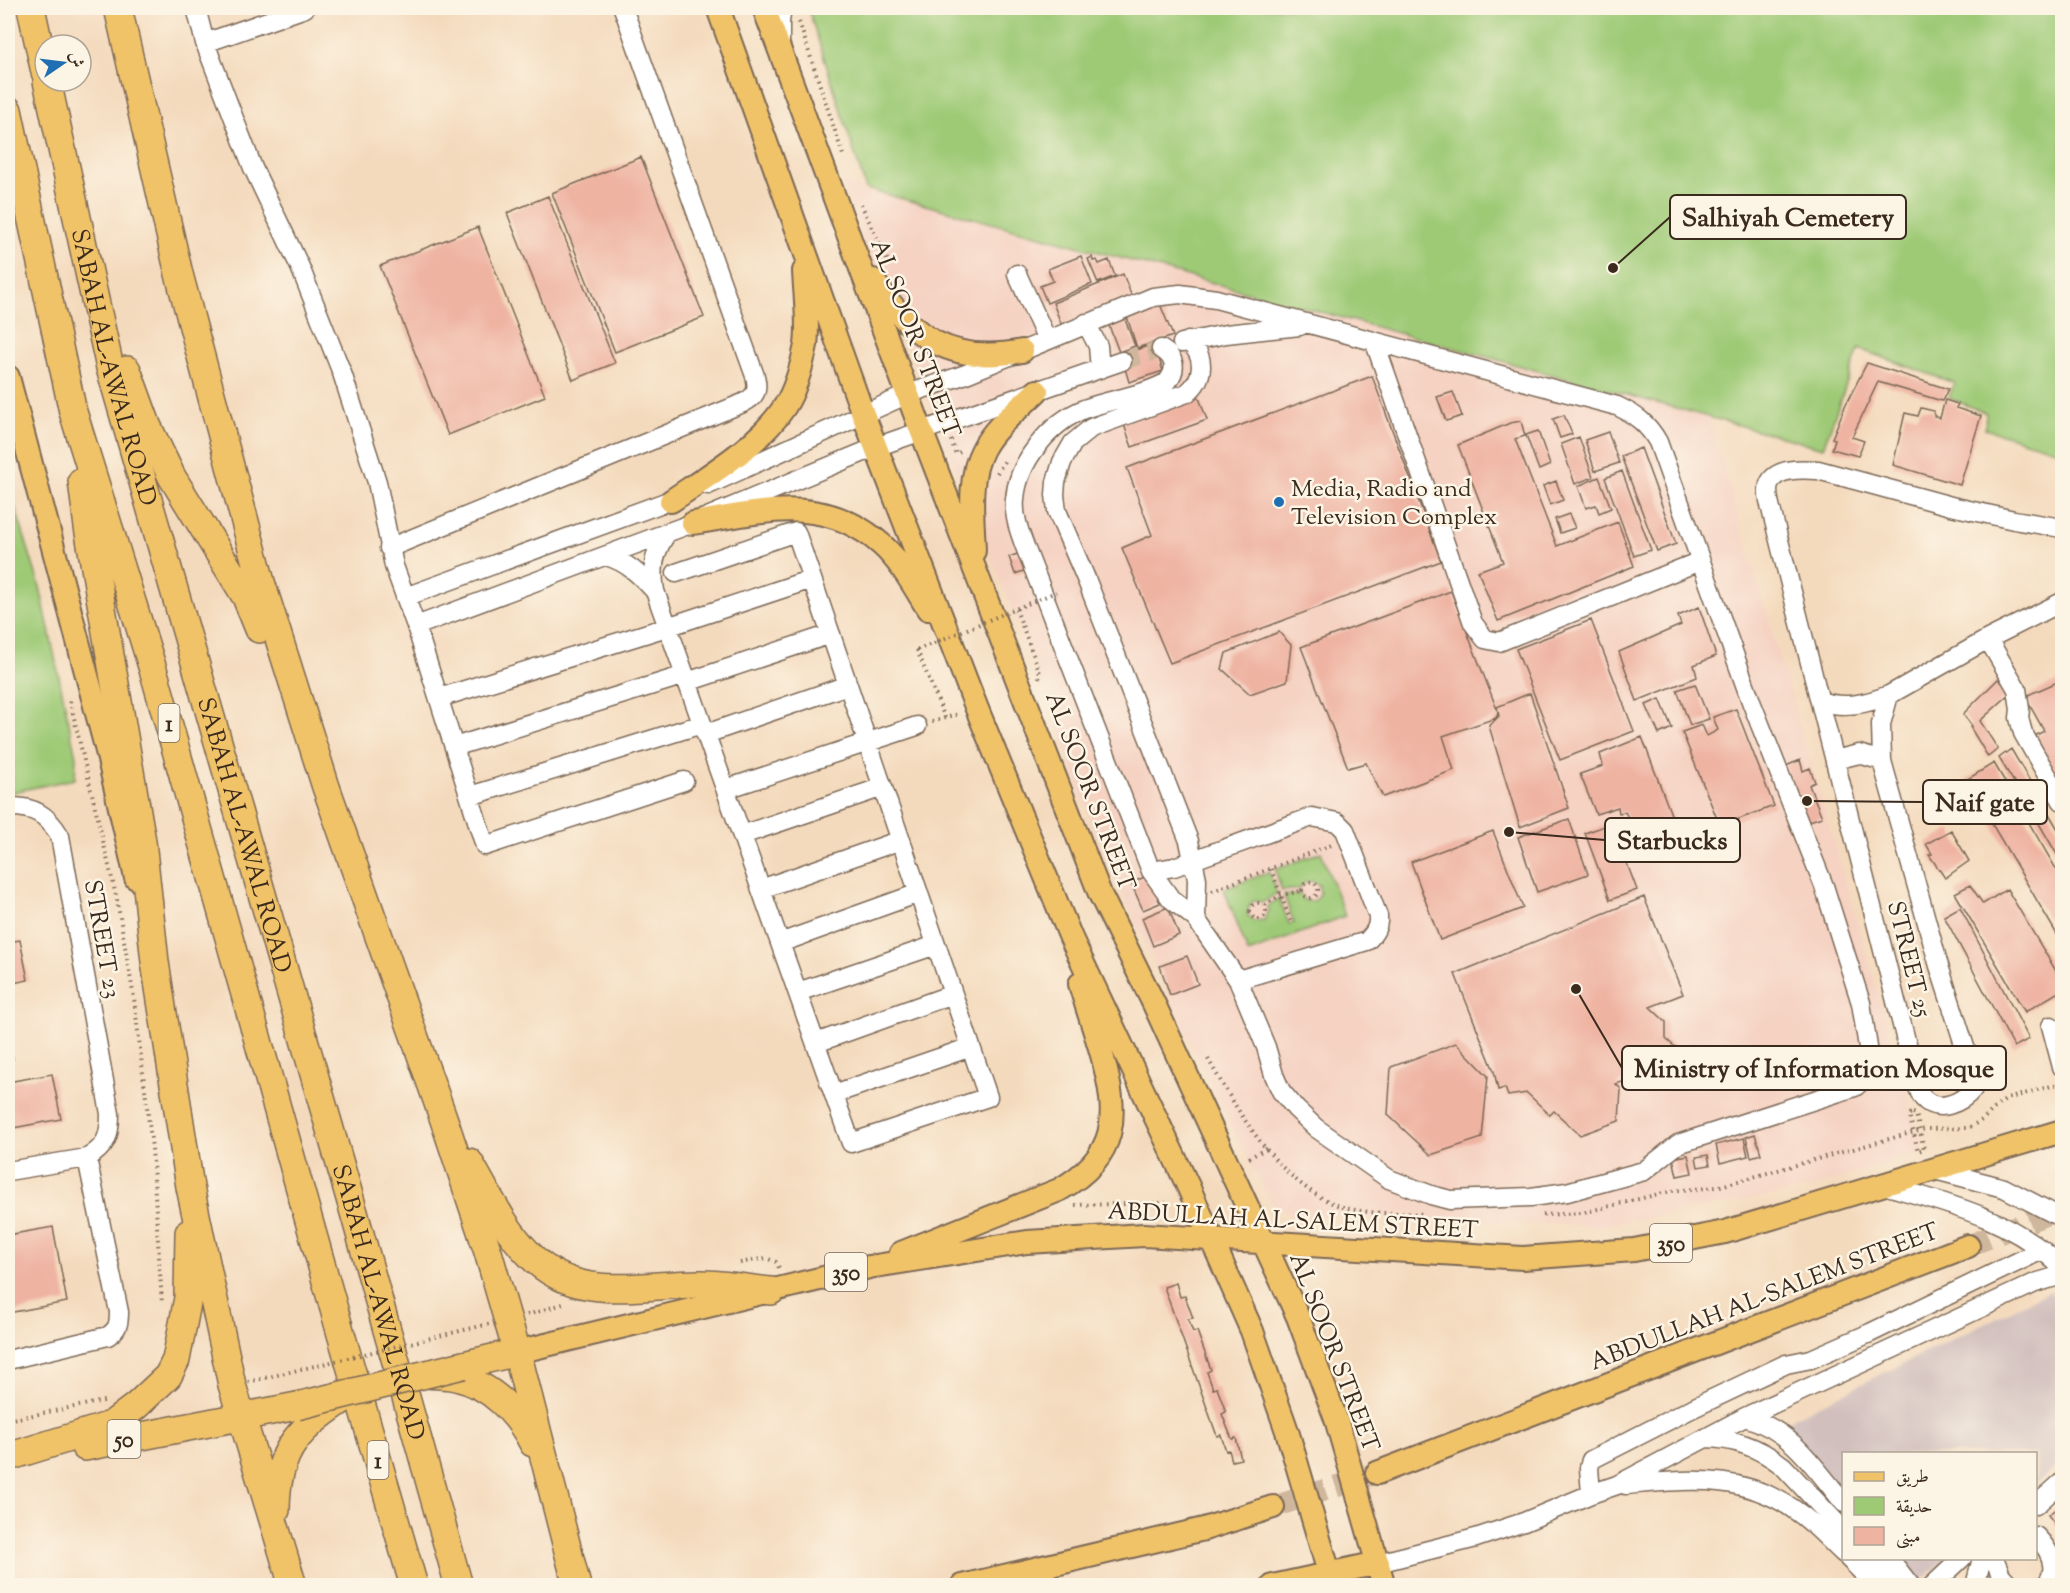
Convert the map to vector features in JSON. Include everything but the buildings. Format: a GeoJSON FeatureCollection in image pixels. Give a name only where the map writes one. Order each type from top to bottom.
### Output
{"type":"FeatureCollection","features":[{"type":"Feature","properties":{"kind":"highway"},"geometry":{"type":"LineString","coordinates":[[118,8],[180,274],[255,560],[326,788],[444,1120],[488,1252],[517,1352],[577,1586]]}},
{"type":"Feature","properties":{"kind":"highway"},"geometry":{"type":"LineString","coordinates":[[32,9],[37,33]]}},
{"type":"Feature","properties":{"kind":"highway","name":"SABAH AL-AWAL ROAD"},"geometry":{"type":"LineString","coordinates":[[50,93],[116,389],[353,1209],[459,1586]]}},
{"type":"Feature","properties":{"kind":"highway","name":"SABAH AL-AWAL ROAD"},"geometry":{"type":"LineString","coordinates":[[8,110],[73,412],[155,676],[414,1586]]}},
{"type":"Feature","properties":{"kind":"highway"},"geometry":{"type":"LineString","coordinates":[[92,286],[147,425],[172,477],[246,597],[326,788]]}},
{"type":"Feature","properties":{"kind":"highway"},"geometry":{"type":"LineString","coordinates":[[73,412],[90,538],[142,841],[154,962],[190,1187],[232,1385],[293,1586]]}},
{"type":"Feature","properties":{"kind":"highway"},"geometry":{"type":"LineString","coordinates":[[444,1120],[507,1226],[529,1254],[555,1276],[583,1285],[607,1288],[703,1284],[771,1291]]}},
{"type":"Feature","properties":{"kind":"highway"},"geometry":{"type":"LineString","coordinates":[[8,1460],[111,1425],[136,1406],[168,1376],[177,1360],[188,1298],[190,1187]]}},
{"type":"Feature","properties":{"kind":"highway","name":"350"},"geometry":{"type":"LineString","coordinates":[[467,1373],[517,1352]]}},
{"type":"Feature","properties":{"kind":"highway"},"geometry":{"type":"LineString","coordinates":[[467,1373],[510,1409],[525,1428],[547,1471]]}},
{"type":"Feature","properties":{"kind":"highway","name":"50"},"geometry":{"type":"LineString","coordinates":[[8,1460],[241,1417],[304,1414],[352,1392],[427,1374],[467,1373]]}},
{"type":"Feature","properties":{"kind":"highway"},"geometry":{"type":"LineString","coordinates":[[276,1532],[276,1485],[283,1461],[304,1414]]}},
{"type":"Feature","properties":{"kind":"highway"},"geometry":{"type":"LineString","coordinates":[[563,1531],[568,1586]]}},
{"type":"Feature","properties":{"kind":"main road"},"geometry":{"type":"LineString","coordinates":[[718,8],[863,414],[1053,897],[1213,1239],[1252,1331],[1283,1420],[1331,1580]]}},
{"type":"Feature","properties":{"kind":"main road","name":"AL SOOR STREET"},"geometry":{"type":"LineString","coordinates":[[764,8],[921,430],[1100,894],[1154,1004],[1298,1317],[1336,1419],[1384,1586]]}},
{"type":"Feature","properties":{"kind":"main road"},"geometry":{"type":"LineString","coordinates":[[672,501],[750,443],[772,423],[786,405],[796,384],[806,344],[803,249]]}},
{"type":"Feature","properties":{"kind":"main road"},"geometry":{"type":"LineString","coordinates":[[855,254],[893,308],[909,325],[926,338],[945,348],[972,354],[1000,355],[1022,351]]}},
{"type":"Feature","properties":{"kind":"main road"},"geometry":{"type":"LineString","coordinates":[[8,377],[108,755],[154,962]]}},
{"type":"Feature","properties":{"kind":"main road"},"geometry":{"type":"LineString","coordinates":[[975,568],[973,500],[977,464],[983,449],[1001,425],[1037,391]]}},
{"type":"Feature","properties":{"kind":"main road"},"geometry":{"type":"LineString","coordinates":[[693,524],[779,509],[806,510],[853,526],[882,546],[909,578],[953,647]]}},
{"type":"Feature","properties":{"kind":"main road"},"geometry":{"type":"LineString","coordinates":[[869,1267],[1059,1190],[1086,1171],[1104,1146],[1112,1117],[1110,1085],[1053,897]]}},
{"type":"Feature","properties":{"kind":"main road","name":"ABDULLAH AL-SALEM STREET"},"geometry":{"type":"LineString","coordinates":[[517,1352],[869,1267],[1027,1242],[1144,1235],[1523,1258],[1634,1250],[1725,1232],[2062,1131]]}},
{"type":"Feature","properties":{"kind":"main road","name":"ABDULLAH AL-SALEM STREET"},"geometry":{"type":"LineString","coordinates":[[1377,1473],[1968,1246]]}},
{"type":"Feature","properties":{"kind":"main road"},"geometry":{"type":"LineString","coordinates":[[962,1586],[1204,1529],[1273,1507]]}},
{"type":"Feature","properties":{"kind":"main road"},"geometry":{"type":"LineString","coordinates":[[1274,1586],[1331,1580],[1378,1563]]}},
{"type":"Feature","properties":{"kind":"street"},"geometry":{"type":"LineString","coordinates":[[196,8],[205,43],[253,168],[300,267],[342,373],[377,483],[389,548],[485,846],[684,781]]}},
{"type":"Feature","properties":{"kind":"street"},"geometry":{"type":"LineString","coordinates":[[205,43],[305,8]]}},
{"type":"Feature","properties":{"kind":"street"},"geometry":{"type":"LineString","coordinates":[[389,548],[743,403],[757,391],[751,365],[623,8]]}},
{"type":"Feature","properties":{"kind":"street"},"geometry":{"type":"LineString","coordinates":[[781,53],[780,22],[789,10]]}},
{"type":"Feature","properties":{"kind":"street"},"geometry":{"type":"LineString","coordinates":[[1017,274],[1047,340]]}},
{"type":"Feature","properties":{"kind":"street"},"geometry":{"type":"LineString","coordinates":[[405,597],[672,501],[908,394],[966,374],[1153,297],[1180,294],[1229,302],[1311,325],[1375,343],[1617,406],[1641,419],[1651,429],[1658,442],[1700,561],[1824,886],[1861,1003],[1869,1045],[1871,1066],[1865,1078],[1855,1087],[1678,1144],[1644,1171],[1567,1192],[1531,1197],[1450,1200],[1408,1188],[1389,1179],[1316,1128],[1281,1091],[1266,1047],[1238,980],[1196,919],[1171,899],[1151,871],[1027,552],[1015,515],[1014,500],[1018,480],[1028,461],[1040,443],[1059,423],[1083,410],[1167,382],[1174,371],[1174,364],[1172,357],[1159,350],[1188,341],[1226,334],[1311,325]]}},
{"type":"Feature","properties":{"kind":"street"},"geometry":{"type":"LineString","coordinates":[[1226,334],[1235,325],[1236,319],[1236,312],[1229,302]]}},
{"type":"Feature","properties":{"kind":"street"},"geometry":{"type":"LineString","coordinates":[[1086,323],[1098,346],[1100,369]]}},
{"type":"Feature","properties":{"kind":"street"},"geometry":{"type":"LineString","coordinates":[[1188,341],[1198,352],[1202,366],[1198,381],[1193,388],[1187,393],[1090,428],[1074,443],[1062,462],[1055,495],[1057,510],[1189,841],[1194,859],[1198,897],[1196,919]]}},
{"type":"Feature","properties":{"kind":"street"},"geometry":{"type":"LineString","coordinates":[[1375,343],[1473,623],[1485,639],[1499,642],[1700,561]]}},
{"type":"Feature","properties":{"kind":"street"},"geometry":{"type":"LineString","coordinates":[[416,626],[693,524],[921,430],[1122,361]]}},
{"type":"Feature","properties":{"kind":"street","name":"STREET 25"},"geometry":{"type":"LineString","coordinates":[[1889,695],[1881,724],[1882,761],[1939,966],[1971,1066],[1973,1089],[1966,1098],[1943,1107],[1923,1097],[1917,1084],[1768,494],[1769,483],[1777,474],[1802,469],[1830,472],[1951,506],[2062,528]]}},
{"type":"Feature","properties":{"kind":"street"},"geometry":{"type":"LineString","coordinates":[[668,533],[653,558],[652,575],[655,591],[851,1143],[988,1097],[796,532],[676,573]]}},
{"type":"Feature","properties":{"kind":"street"},"geometry":{"type":"LineString","coordinates":[[606,556],[622,561],[634,569],[655,591]]}},
{"type":"Feature","properties":{"kind":"street"},"geometry":{"type":"LineString","coordinates":[[439,698],[668,627],[812,579]]}},
{"type":"Feature","properties":{"kind":"street"},"geometry":{"type":"LineString","coordinates":[[1820,701],[1831,705],[1849,706],[1875,701],[1988,639],[2062,602]]}},
{"type":"Feature","properties":{"kind":"street"},"geometry":{"type":"LineString","coordinates":[[454,747],[831,634]]}},
{"type":"Feature","properties":{"kind":"street"},"geometry":{"type":"LineString","coordinates":[[1988,639],[2017,689],[2023,734],[2062,801]]}},
{"type":"Feature","properties":{"kind":"street"},"geometry":{"type":"LineString","coordinates":[[470,796],[848,685]]}},
{"type":"Feature","properties":{"kind":"street"},"geometry":{"type":"LineString","coordinates":[[726,789],[917,726]]}},
{"type":"Feature","properties":{"kind":"street"},"geometry":{"type":"LineString","coordinates":[[1835,760],[1843,756],[1859,754],[1882,761]]}},
{"type":"Feature","properties":{"kind":"street"},"geometry":{"type":"LineString","coordinates":[[742,835],[883,787]]}},
{"type":"Feature","properties":{"kind":"street","name":"STREET 23"},"geometry":{"type":"LineString","coordinates":[[8,807],[23,806],[39,813],[52,822],[60,836],[110,1114],[110,1132],[97,1152],[87,1158]]}},
{"type":"Feature","properties":{"kind":"street"},"geometry":{"type":"LineString","coordinates":[[1151,871],[1174,867],[1312,817],[1337,822],[1345,830],[1378,916],[1374,934],[1367,941],[1238,980]]}},
{"type":"Feature","properties":{"kind":"street"},"geometry":{"type":"LineString","coordinates":[[761,889],[901,840]]}},
{"type":"Feature","properties":{"kind":"street"},"geometry":{"type":"LineString","coordinates":[[780,943],[919,894]]}},
{"type":"Feature","properties":{"kind":"street"},"geometry":{"type":"LineString","coordinates":[[798,992],[936,945]]}},
{"type":"Feature","properties":{"kind":"street"},"geometry":{"type":"LineString","coordinates":[[816,1043],[953,994]]}},
{"type":"Feature","properties":{"kind":"street"},"geometry":{"type":"LineString","coordinates":[[2051,1026],[2062,1068]]}},
{"type":"Feature","properties":{"kind":"street"},"geometry":{"type":"LineString","coordinates":[[834,1094],[971,1047]]}},
{"type":"Feature","properties":{"kind":"street"},"geometry":{"type":"LineString","coordinates":[[8,1172],[87,1158],[119,1312],[119,1323],[116,1330],[108,1336],[8,1360]]}},
{"type":"Feature","properties":{"kind":"street"},"geometry":{"type":"LineString","coordinates":[[1935,1170],[2004,1188],[2062,1218]]}},
{"type":"Feature","properties":{"kind":"street"},"geometry":{"type":"LineString","coordinates":[[1884,1185],[1964,1208],[2007,1227],[2042,1250],[2062,1269]]}},
{"type":"Feature","properties":{"kind":"street"},"geometry":{"type":"LineString","coordinates":[[1591,1494],[1589,1468],[1591,1460],[1786,1364],[1811,1359],[1870,1333],[2042,1250]]}},
{"type":"Feature","properties":{"kind":"street"},"geometry":{"type":"LineString","coordinates":[[1378,1563],[1504,1528],[1617,1485],[1745,1417],[2035,1283],[2062,1275]]}},
{"type":"Feature","properties":{"kind":"street"},"geometry":{"type":"LineString","coordinates":[[1745,1417],[1768,1425],[1789,1439],[1842,1501]]}},
{"type":"Feature","properties":{"kind":"street"},"geometry":{"type":"LineString","coordinates":[[1703,1438],[1732,1440],[1772,1457],[1842,1529]]}},
{"type":"Feature","properties":{"kind":"street"},"geometry":{"type":"LineString","coordinates":[[1617,1485],[1706,1480],[1746,1486],[1766,1493],[1801,1514],[1842,1552]]}},
{"type":"Feature","properties":{"kind":"street"},"geometry":{"type":"LineString","coordinates":[[2037,1504],[2062,1482]]}},
{"type":"Feature","properties":{"kind":"street"},"geometry":{"type":"LineString","coordinates":[[2037,1537],[2052,1559],[2052,1575],[2045,1586]]}},
{"type":"Feature","properties":{"kind":"street"},"geometry":{"type":"LineString","coordinates":[[1850,1560],[1876,1586]]}},
{"type":"Feature","properties":{"kind":"street"},"geometry":{"type":"LineString","coordinates":[[1871,1560],[1902,1585]]}},
{"type":"Feature","properties":{"kind":"street"},"geometry":{"type":"LineString","coordinates":[[1890,1560],[1902,1585]]}},
{"type":"Feature","properties":{"kind":"street"},"geometry":{"type":"LineString","coordinates":[[1932,1586],[1960,1560]]}},
{"type":"Feature","properties":{"kind":"street"},"geometry":{"type":"LineString","coordinates":[[1975,1586],[1982,1560]]}},
{"type":"Feature","properties":{"kind":"street"},"geometry":{"type":"LineString","coordinates":[[1995,1560],[2001,1575],[2011,1586]]}},
{"type":"Feature","properties":{"kind":"path"},"geometry":{"type":"LineString","coordinates":[[789,10],[848,169]]}},
{"type":"Feature","properties":{"kind":"path"},"geometry":{"type":"LineString","coordinates":[[860,201],[892,270]]}},
{"type":"Feature","properties":{"kind":"path"},"geometry":{"type":"LineString","coordinates":[[945,718],[917,650],[1056,592]]}},
{"type":"Feature","properties":{"kind":"path"},"geometry":{"type":"LineString","coordinates":[[1016,609],[1040,675],[1038,680]]}},
{"type":"Feature","properties":{"kind":"path"},"geometry":{"type":"LineString","coordinates":[[1198,897],[1348,839]]}},
{"type":"Feature","properties":{"kind":"path"},"geometry":{"type":"LineString","coordinates":[[1271,869],[1291,922]]}},
{"type":"Feature","properties":{"kind":"path"},"geometry":{"type":"LineString","coordinates":[[1309,882],[1314,883],[1319,889],[1318,894],[1311,899],[1307,898],[1302,891],[1305,883],[1309,882]]}},
{"type":"Feature","properties":{"kind":"path"},"geometry":{"type":"LineString","coordinates":[[1265,905],[1281,895],[1302,891]]}},
{"type":"Feature","properties":{"kind":"path"},"geometry":{"type":"LineString","coordinates":[[1253,904],[1265,905],[1264,917],[1255,919],[1250,912],[1253,904]]}},
{"type":"Feature","properties":{"kind":"path"},"geometry":{"type":"LineString","coordinates":[[1909,1114],[1916,1114],[1920,1130],[1924,1149],[1918,1151],[1909,1114]]}},
{"type":"Feature","properties":{"kind":"path"},"geometry":{"type":"LineString","coordinates":[[1249,1158],[1267,1148]]}},
{"type":"Feature","properties":{"kind":"path"},"geometry":{"type":"LineString","coordinates":[[1070,1205],[1166,1203]]}},
{"type":"Feature","properties":{"kind":"path"},"geometry":{"type":"LineString","coordinates":[[248,1382],[489,1324]]}},
{"type":"Feature","properties":{"kind":"shaded area"},"geometry":{"type":"Polygon","coordinates":[[[841,182],[1709,416],[1924,1151],[1808,1189],[1600,1226],[1290,1215],[1276,1206],[1264,1190],[1214,1093],[1098,839],[1028,649],[841,182]]]}},
{"type":"Feature","properties":{"kind":"shaded area"},"geometry":{"type":"Polygon","coordinates":[[[2050,1291],[2062,1308],[2062,1462],[2037,1484],[2037,1452],[1842,1452],[1842,1497],[1779,1425],[2050,1291]]]}},
{"type":"Feature","properties":{"kind":"shaded area"},"geometry":{"type":"Polygon","coordinates":[[[1897,1560],[1946,1560],[1918,1583],[1897,1560]]]}},
{"type":"Feature","properties":{"kind":"green space"},"geometry":{"type":"Polygon","coordinates":[[[808,8],[2062,8],[2062,452],[1985,429],[1986,413],[1949,398],[1954,383],[1859,349],[1823,448],[866,189],[808,8]]]}},
{"type":"Feature","properties":{"kind":"green space"},"geometry":{"type":"Polygon","coordinates":[[[8,484],[40,587],[76,757],[75,779],[8,793],[8,484]]]}},
{"type":"Feature","properties":{"kind":"green space"},"geometry":{"type":"Polygon","coordinates":[[[1321,852],[1345,916],[1248,953],[1224,889],[1269,872],[1277,893],[1264,902],[1254,901],[1250,904],[1247,914],[1254,921],[1264,920],[1269,911],[1268,906],[1279,898],[1289,924],[1294,923],[1284,896],[1300,894],[1304,900],[1314,901],[1320,894],[1319,885],[1308,881],[1300,889],[1282,891],[1275,870],[1321,852]]]}},
{"type":"Feature","properties":{"kind":"tunnel"},"geometry":{"type":"LineString","coordinates":[[1122,361],[1156,351]]}},
{"type":"Feature","properties":{"kind":"tunnel"},"geometry":{"type":"LineString","coordinates":[[1968,1246],[2062,1208]]}},
{"type":"Feature","properties":{"kind":"tunnel"},"geometry":{"type":"LineString","coordinates":[[1273,1507],[1377,1473]]}},
{"type":"Feature","properties":{"kind":"place","name":"Salhiyah Cemetery"},"geometry":{"type":"Point","coordinates":[1613,268]}},
{"type":"Feature","properties":{"kind":"place","name":"Media, Radio and Television Complex"},"geometry":{"type":"Point","coordinates":[1279,502]}},
{"type":"Feature","properties":{"kind":"place","name":"Naif gate"},"geometry":{"type":"Point","coordinates":[1807,801]}},
{"type":"Feature","properties":{"kind":"place","name":"Starbucks"},"geometry":{"type":"Point","coordinates":[1509,832]}},
{"type":"Feature","properties":{"kind":"place","name":"Ministry of Information Mosque"},"geometry":{"type":"Point","coordinates":[1576,989]}}]}
